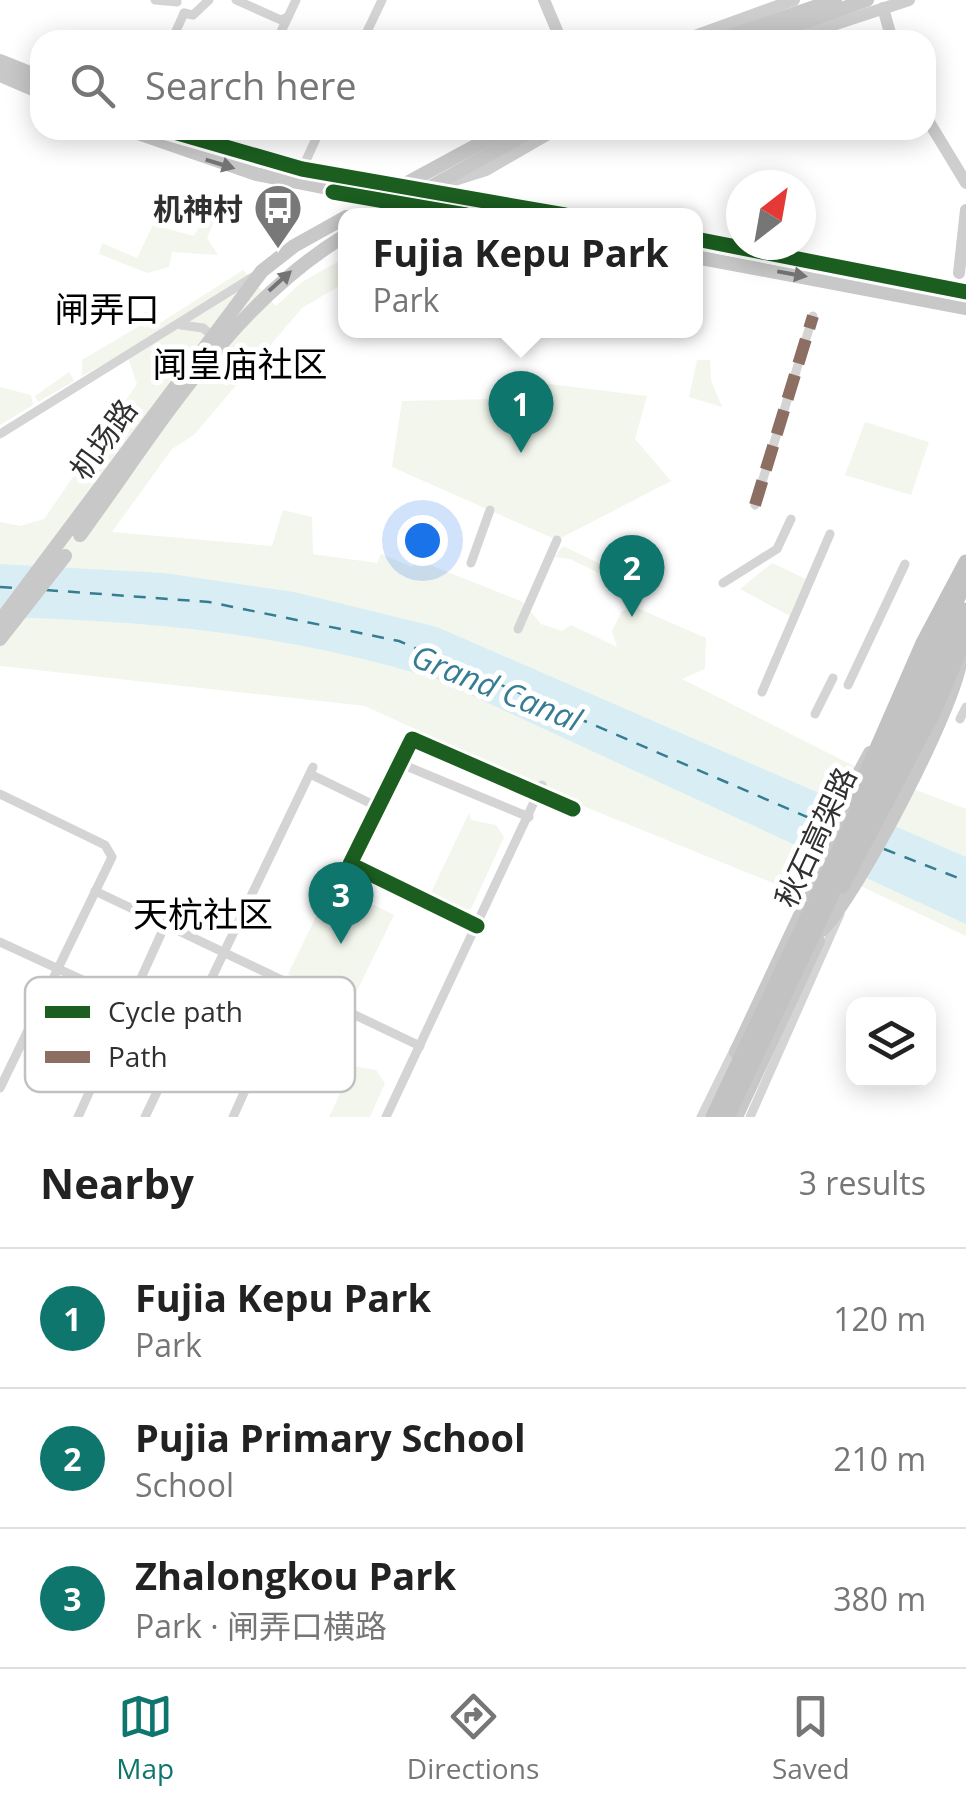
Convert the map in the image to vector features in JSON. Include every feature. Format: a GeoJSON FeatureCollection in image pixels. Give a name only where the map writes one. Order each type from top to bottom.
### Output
{"type":"FeatureCollection","features":[{"type":"Feature","properties":{"kind":"highway"},"geometry":{"type":"LineString","coordinates":[[853,803],[938,613],[966,566]]}},
{"type":"Feature","properties":{"kind":"highway","name":"秋石高架路"},"geometry":{"type":"LineString","coordinates":[[707,1117],[966,581]]}},
{"type":"Feature","properties":{"kind":"highway","name":"秋石高架路"},"geometry":{"type":"LineString","coordinates":[[727,1117],[966,610]]}},
{"type":"Feature","properties":{"kind":"highway"},"geometry":{"type":"LineString","coordinates":[[841,900],[929,722],[964,632]]}},
{"type":"Feature","properties":{"kind":"main road"},"geometry":{"type":"LineString","coordinates":[[544,0],[557,30]]}},
{"type":"Feature","properties":{"kind":"main road"},"geometry":{"type":"LineString","coordinates":[[712,30],[794,0]]}},
{"type":"Feature","properties":{"kind":"main road"},"geometry":{"type":"LineString","coordinates":[[747,30],[835,0]]}},
{"type":"Feature","properties":{"kind":"main road"},"geometry":{"type":"LineString","coordinates":[[781,30],[867,0]]}},
{"type":"Feature","properties":{"kind":"main road"},"geometry":{"type":"LineString","coordinates":[[817,30],[909,0]]}},
{"type":"Feature","properties":{"kind":"main road"},"geometry":{"type":"LineString","coordinates":[[883,8],[889,30]]}},
{"type":"Feature","properties":{"kind":"main road"},"geometry":{"type":"LineString","coordinates":[[0,58],[30,72]]}},
{"type":"Feature","properties":{"kind":"main road"},"geometry":{"type":"LineString","coordinates":[[0,75],[30,88]]}},
{"type":"Feature","properties":{"kind":"main road"},"geometry":{"type":"LineString","coordinates":[[936,134],[966,183]]}},
{"type":"Feature","properties":{"kind":"main road"},"geometry":{"type":"LineString","coordinates":[[158,140],[256,174],[377,208],[399,204],[515,140]]}},
{"type":"Feature","properties":{"kind":"main road"},"geometry":{"type":"LineString","coordinates":[[202,140],[302,169],[522,208]]}},
{"type":"Feature","properties":{"kind":"main road"},"geometry":{"type":"LineString","coordinates":[[377,208],[400,187],[485,140]]}},
{"type":"Feature","properties":{"kind":"main road"},"geometry":{"type":"LineString","coordinates":[[424,190],[486,170],[538,140]]}},
{"type":"Feature","properties":{"kind":"main road"},"geometry":{"type":"LineString","coordinates":[[399,204],[421,208]]}},
{"type":"Feature","properties":{"kind":"main road"},"geometry":{"type":"LineString","coordinates":[[959,273],[966,210]]}},
{"type":"Feature","properties":{"kind":"main road"},"geometry":{"type":"LineString","coordinates":[[0,639],[262,271],[294,246],[338,222]]}},
{"type":"Feature","properties":{"kind":"main road"},"geometry":{"type":"LineString","coordinates":[[217,339],[302,262],[338,240]]}},
{"type":"Feature","properties":{"kind":"main road"},"geometry":{"type":"LineString","coordinates":[[703,240],[966,292]]}},
{"type":"Feature","properties":{"kind":"main road"},"geometry":{"type":"LineString","coordinates":[[703,258],[966,308]]}},
{"type":"Feature","properties":{"kind":"main road"},"geometry":{"type":"LineString","coordinates":[[0,621],[65,548]]}},
{"type":"Feature","properties":{"kind":"main road"},"geometry":{"type":"LineString","coordinates":[[811,890],[816,867],[966,566]]}},
{"type":"Feature","properties":{"kind":"main road"},"geometry":{"type":"LineString","coordinates":[[896,788],[954,690],[964,654],[964,632]]}},
{"type":"Feature","properties":{"kind":"main road"},"geometry":{"type":"LineString","coordinates":[[736,1117],[776,1038],[822,930],[896,788],[964,632]]}},
{"type":"Feature","properties":{"kind":"main road"},"geometry":{"type":"LineString","coordinates":[[707,1117],[853,803],[864,771]]}},
{"type":"Feature","properties":{"kind":"street"},"geometry":{"type":"LineString","coordinates":[[155,0],[177,1],[184,13],[193,15],[210,0]]}},
{"type":"Feature","properties":{"kind":"street"},"geometry":{"type":"LineString","coordinates":[[236,0],[281,20],[288,17]]}},
{"type":"Feature","properties":{"kind":"street"},"geometry":{"type":"LineString","coordinates":[[282,30],[296,0]]}},
{"type":"Feature","properties":{"kind":"street"},"geometry":{"type":"LineString","coordinates":[[368,30],[382,0]]}},
{"type":"Feature","properties":{"kind":"street"},"geometry":{"type":"LineString","coordinates":[[176,30],[184,13]]}},
{"type":"Feature","properties":{"kind":"street"},"geometry":{"type":"LineString","coordinates":[[302,169],[315,140]]}},
{"type":"Feature","properties":{"kind":"street"},"geometry":{"type":"LineString","coordinates":[[0,434],[262,271]]}},
{"type":"Feature","properties":{"kind":"street"},"geometry":{"type":"LineString","coordinates":[[755,505],[813,316]]}},
{"type":"Feature","properties":{"kind":"street"},"geometry":{"type":"LineString","coordinates":[[178,325],[191,324],[217,339]]}},
{"type":"Feature","properties":{"kind":"street"},"geometry":{"type":"LineString","coordinates":[[470,563],[490,510]]}},
{"type":"Feature","properties":{"kind":"street"},"geometry":{"type":"LineString","coordinates":[[723,583],[777,549],[790,519]]}},
{"type":"Feature","properties":{"kind":"street"},"geometry":{"type":"LineString","coordinates":[[762,692],[830,534]]}},
{"type":"Feature","properties":{"kind":"street"},"geometry":{"type":"LineString","coordinates":[[518,629],[557,540]]}},
{"type":"Feature","properties":{"kind":"street"},"geometry":{"type":"LineString","coordinates":[[848,685],[905,564]]}},
{"type":"Feature","properties":{"kind":"street"},"geometry":{"type":"LineString","coordinates":[[815,714],[833,678]]}},
{"type":"Feature","properties":{"kind":"street"},"geometry":{"type":"LineString","coordinates":[[960,718],[966,706]]}},
{"type":"Feature","properties":{"kind":"street"},"geometry":{"type":"LineString","coordinates":[[478,926],[350,864],[412,739],[540,789],[573,810]]}},
{"type":"Feature","properties":{"kind":"street"},"geometry":{"type":"LineString","coordinates":[[400,762],[529,817]]}},
{"type":"Feature","properties":{"kind":"street"},"geometry":{"type":"LineString","coordinates":[[211,977],[312,770],[378,806]]}},
{"type":"Feature","properties":{"kind":"street"},"geometry":{"type":"LineString","coordinates":[[386,1117],[540,789]]}},
{"type":"Feature","properties":{"kind":"street"},"geometry":{"type":"LineString","coordinates":[[0,794],[105,845],[112,857],[54,977]]}},
{"type":"Feature","properties":{"kind":"street"},"geometry":{"type":"LineString","coordinates":[[95,890],[279,977]]}},
{"type":"Feature","properties":{"kind":"street"},"geometry":{"type":"LineString","coordinates":[[750,1117],[796,1016],[841,900]]}},
{"type":"Feature","properties":{"kind":"street"},"geometry":{"type":"LineString","coordinates":[[143,977],[166,924]]}},
{"type":"Feature","properties":{"kind":"street"},"geometry":{"type":"LineString","coordinates":[[0,942],[78,977]]}},
{"type":"Feature","properties":{"kind":"street"},"geometry":{"type":"LineString","coordinates":[[355,1014],[420,1046]]}},
{"type":"Feature","properties":{"kind":"street"},"geometry":{"type":"LineString","coordinates":[[776,1038],[796,1016]]}},
{"type":"Feature","properties":{"kind":"street"},"geometry":{"type":"LineString","coordinates":[[0,1088],[25,1036]]}},
{"type":"Feature","properties":{"kind":"street"},"geometry":{"type":"LineString","coordinates":[[78,1117],[90,1092]]}},
{"type":"Feature","properties":{"kind":"street"},"geometry":{"type":"LineString","coordinates":[[145,1117],[157,1092]]}},
{"type":"Feature","properties":{"kind":"street"},"geometry":{"type":"LineString","coordinates":[[233,1117],[244,1092]]}},
{"type":"Feature","properties":{"kind":"shaded area"},"geometry":{"type":"Polygon","coordinates":[[[207,214],[215,219],[207,238],[218,255],[172,252],[169,267],[147,273],[99,254],[102,243],[137,258],[153,225],[194,236],[207,214]]]}},
{"type":"Feature","properties":{"kind":"shaded area"},"geometry":{"type":"Polygon","coordinates":[[[338,262],[338,287],[302,308],[194,435],[172,449],[112,532],[272,546],[283,510],[312,517],[313,554],[377,563],[381,554],[412,567],[417,560],[523,602],[541,624],[562,631],[571,625],[617,647],[612,631],[622,611],[637,608],[706,638],[705,669],[682,679],[856,767],[966,809],[966,936],[812,863],[800,894],[583,806],[365,706],[0,666],[0,522],[20,526],[44,519],[137,384],[126,352],[82,376],[82,360],[141,325],[147,328],[144,312],[153,311],[160,323],[243,270],[276,306],[302,282],[338,262]]]}},
{"type":"Feature","properties":{"kind":"shaded area"},"geometry":{"type":"Polygon","coordinates":[[[697,360],[710,360],[711,380],[722,407],[689,397],[697,360]]]}},
{"type":"Feature","properties":{"kind":"shaded area"},"geometry":{"type":"Polygon","coordinates":[[[69,372],[74,381],[38,402],[35,396],[69,372]]]}},
{"type":"Feature","properties":{"kind":"shaded area"},"geometry":{"type":"Polygon","coordinates":[[[507,379],[647,396],[635,439],[671,481],[557,540],[392,467],[402,401],[494,399],[507,379]]]}},
{"type":"Feature","properties":{"kind":"shaded area"},"geometry":{"type":"Polygon","coordinates":[[[0,387],[31,395],[33,405],[0,425],[0,387]]]}},
{"type":"Feature","properties":{"kind":"shaded area"},"geometry":{"type":"Polygon","coordinates":[[[865,422],[929,442],[911,495],[845,475],[865,422]]]}},
{"type":"Feature","properties":{"kind":"shaded area"},"geometry":{"type":"Polygon","coordinates":[[[563,546],[605,566],[601,574],[570,559],[555,557],[563,546]]]}},
{"type":"Feature","properties":{"kind":"shaded area"},"geometry":{"type":"Polygon","coordinates":[[[772,563],[806,579],[790,616],[740,589],[772,563]]]}},
{"type":"Feature","properties":{"kind":"shaded area"},"geometry":{"type":"Polygon","coordinates":[[[469,813],[471,820],[496,825],[504,837],[471,909],[454,911],[436,896],[428,899],[469,813]]]}},
{"type":"Feature","properties":{"kind":"shaded area"},"geometry":{"type":"Polygon","coordinates":[[[332,884],[394,915],[355,995],[355,977],[288,974],[332,884]]]}},
{"type":"Feature","properties":{"kind":"shaded area"},"geometry":{"type":"Polygon","coordinates":[[[355,1066],[376,1070],[385,1083],[370,1117],[329,1117],[341,1092],[355,1092],[355,1066]]]}},
{"type":"Feature","properties":{"kind":"water","name":"Grand Canal"},"geometry":{"type":"Polygon","coordinates":[[[0,564],[164,573],[294,592],[437,627],[966,857],[966,924],[436,679],[327,651],[220,633],[112,622],[0,617],[0,564]]]}},
{"type":"Feature","properties":{"kind":"ferry route"},"geometry":{"type":"LineString","coordinates":[[0,587],[18,588]]}},
{"type":"Feature","properties":{"kind":"ferry route"},"geometry":{"type":"LineString","coordinates":[[46,590],[209,602],[399,641],[835,829]]}},
{"type":"Feature","properties":{"kind":"ferry route"},"geometry":{"type":"LineString","coordinates":[[884,849],[966,881]]}},
{"type":"Feature","properties":{"kind":"marked path"},"geometry":{"type":"LineString","coordinates":[[755,505],[813,316]]}},
{"type":"Feature","properties":{"kind":"cycle path"},"geometry":{"type":"LineString","coordinates":[[202,140],[302,169],[525,208]]}},
{"type":"Feature","properties":{"kind":"cycle path"},"geometry":{"type":"LineString","coordinates":[[333,192],[426,208]]}},
{"type":"Feature","properties":{"kind":"cycle path"},"geometry":{"type":"LineString","coordinates":[[703,240],[966,292]]}},
{"type":"Feature","properties":{"kind":"cycle path"},"geometry":{"type":"LineString","coordinates":[[477,926],[350,864],[412,739],[573,809]]}},
{"type":"Feature","properties":{"kind":"place","name":"机神村"},"geometry":{"type":"Point","coordinates":[278,250]}},
{"type":"Feature","properties":{"kind":"place","name":"Fujia Kepu Park"},"geometry":{"type":"Point","coordinates":[521,453]}},
{"type":"Feature","properties":{"kind":"place","name":"Pujia Primary School"},"geometry":{"type":"Point","coordinates":[632,617]}},
{"type":"Feature","properties":{"kind":"place","name":"Zhalongkou Park"},"geometry":{"type":"Point","coordinates":[341,944]}},
{"type":"Feature","properties":{"kind":"district","name":"闸弄口"},"geometry":{"type":"Point","coordinates":[107,308]}},
{"type":"Feature","properties":{"kind":"district","name":"闻皇庙社区"},"geometry":{"type":"Point","coordinates":[240,363]}},
{"type":"Feature","properties":{"kind":"district","name":"天杭社区"},"geometry":{"type":"Point","coordinates":[203,913]}}]}
